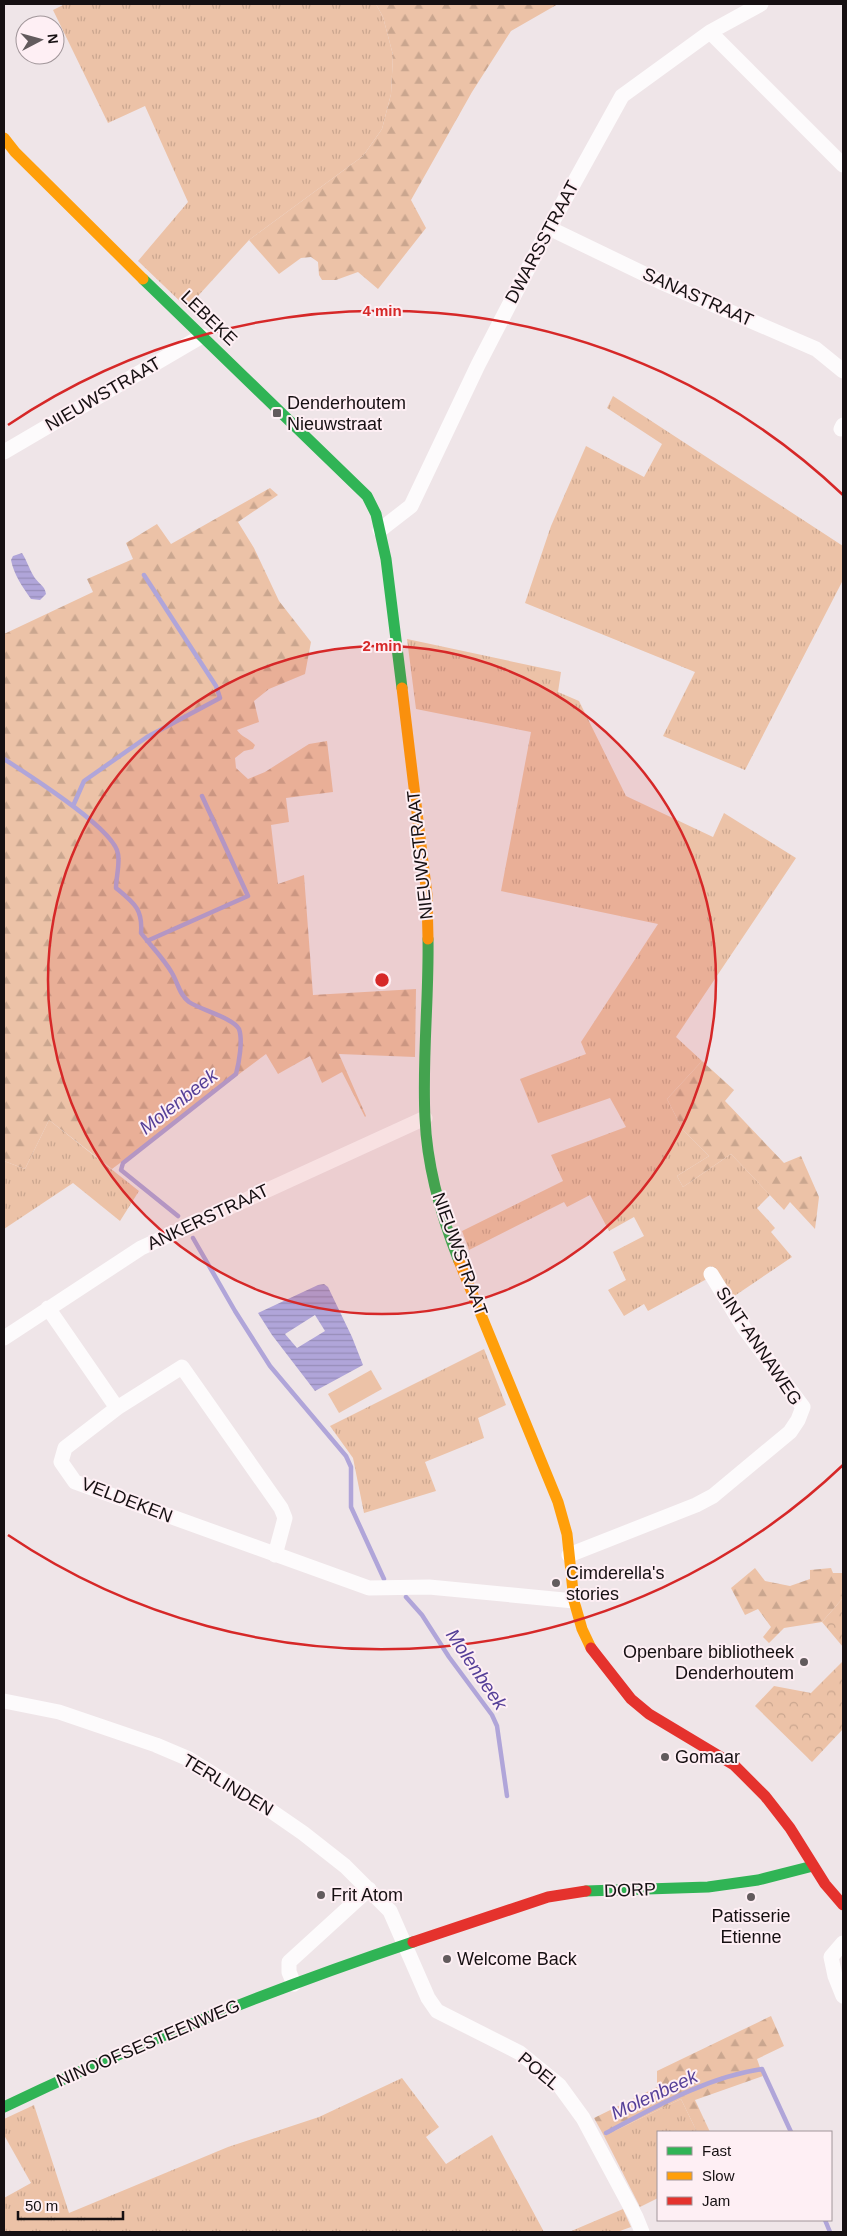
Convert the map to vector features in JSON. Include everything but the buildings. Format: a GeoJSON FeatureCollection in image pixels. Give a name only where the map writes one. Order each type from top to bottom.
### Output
{"type":"FeatureCollection","features":[{"type":"Feature","properties":{"kind":"street","name":"DWARSSTRAAT"},"geometry":{"type":"LineString","coordinates":[[380,530],[410,506],[478,366],[549,228],[622,96],[710,32],[761,4]]}},
{"type":"Feature","properties":{"kind":"street"},"geometry":{"type":"LineString","coordinates":[[710,32],[843,165]]}},
{"type":"Feature","properties":{"kind":"street","name":"LEBEKE"},"geometry":{"type":"LineString","coordinates":[[4,138],[15,152],[100,237],[367,496],[380,530]]}},
{"type":"Feature","properties":{"kind":"street","name":"SANASTRAAT"},"geometry":{"type":"LineString","coordinates":[[549,228],[661,282],[816,349],[843,371]]}},
{"type":"Feature","properties":{"kind":"street","name":"NIEUWSTRAAT"},"geometry":{"type":"LineString","coordinates":[[4,452],[202,336]]}},
{"type":"Feature","properties":{"kind":"street","name":"NIEUWSTRAAT"},"geometry":{"type":"LineString","coordinates":[[380,530],[386,559],[427,895],[428,960],[424,1118],[440,1210],[558,1502],[567,1534],[574,1601],[582,1629],[592,1650],[631,1699],[650,1714],[734,1765],[765,1796],[790,1828],[813,1866]]}},
{"type":"Feature","properties":{"kind":"street","name":"ANKERSTRAAT"},"geometry":{"type":"LineString","coordinates":[[4,1338],[141,1248],[424,1118]]}},
{"type":"Feature","properties":{"kind":"street","name":"SINT-ANNAWEG"},"geometry":{"type":"LineString","coordinates":[[569,1555],[696,1505],[713,1496],[790,1432],[798,1420],[803,1407],[744,1328],[711,1274]]}},
{"type":"Feature","properties":{"kind":"street"},"geometry":{"type":"LineString","coordinates":[[48,1308],[117,1408]]}},
{"type":"Feature","properties":{"kind":"street","name":"VELDEKEN"},"geometry":{"type":"LineString","coordinates":[[275,1555],[285,1518],[281,1508],[182,1367],[117,1408],[65,1448],[61,1462],[76,1482],[275,1555],[369,1588],[428,1587],[574,1601]]}},
{"type":"Feature","properties":{"kind":"street","name":"TERLINDEN"},"geometry":{"type":"LineString","coordinates":[[4,1701],[58,1712],[156,1745],[189,1760],[258,1802],[303,1833],[345,1866],[369,1889],[390,1911],[404,1945]]}},
{"type":"Feature","properties":{"kind":"street"},"geometry":{"type":"LineString","coordinates":[[813,1866],[843,1906]]}},
{"type":"Feature","properties":{"kind":"street","name":"DORP"},"geometry":{"type":"LineString","coordinates":[[404,1945],[548,1897],[585,1891],[708,1887],[758,1880],[813,1866]]}},
{"type":"Feature","properties":{"kind":"street"},"geometry":{"type":"LineString","coordinates":[[294,1984],[289,1962],[369,1889]]}},
{"type":"Feature","properties":{"kind":"street"},"geometry":{"type":"LineString","coordinates":[[843,1943],[831,1957],[835,1976],[843,1996]]}},
{"type":"Feature","properties":{"kind":"street","name":"NINOOFSESTEENWEG"},"geometry":{"type":"LineString","coordinates":[[4,2107],[56,2081],[294,1984],[404,1945]]}},
{"type":"Feature","properties":{"kind":"street","name":"POEL"},"geometry":{"type":"LineString","coordinates":[[404,1945],[428,1998],[437,2011],[520,2053],[558,2086],[583,2118],[636,2217],[642,2232]]}},
{"type":"Feature","properties":{"kind":"green space"},"geometry":{"type":"Polygon","coordinates":[[[65,4],[376,4],[383,17],[393,55],[391,94],[382,129],[363,156],[249,240],[187,308],[138,261],[188,202],[145,106],[108,123],[65,35],[65,15],[55,15],[53,10],[65,4]]]}},
{"type":"Feature","properties":{"kind":"green space"},"geometry":{"type":"Polygon","coordinates":[[[376,4],[558,4],[511,31],[472,92],[411,200],[426,228],[378,289],[358,272],[336,280],[322,280],[319,275],[318,262],[311,257],[301,258],[279,274],[249,240],[363,156],[382,129],[391,94],[393,55],[383,17],[376,4]]]}},
{"type":"Feature","properties":{"kind":"green space"},"geometry":{"type":"Polygon","coordinates":[[[613,396],[843,546],[843,580],[745,770],[663,736],[695,672],[525,603],[551,526],[586,446],[644,477],[662,444],[607,408],[613,396]]]}},
{"type":"Feature","properties":{"kind":"green space"},"geometry":{"type":"Polygon","coordinates":[[[270,488],[278,495],[238,522],[254,548],[279,601],[311,642],[305,674],[269,689],[254,701],[259,722],[237,730],[255,745],[253,749],[244,751],[235,758],[236,768],[248,779],[265,772],[309,744],[327,741],[333,792],[286,798],[289,822],[271,825],[278,884],[304,875],[313,995],[416,989],[415,1057],[339,1054],[365,1117],[342,1072],[322,1083],[310,1056],[278,1074],[266,1054],[112,1169],[49,1120],[25,1169],[4,1161],[4,634],[93,592],[87,579],[133,559],[126,543],[157,524],[171,544],[270,488]]]}},
{"type":"Feature","properties":{"kind":"green space"},"geometry":{"type":"Polygon","coordinates":[[[407,639],[561,672],[558,692],[579,701],[626,796],[713,837],[724,813],[796,858],[676,1037],[702,1061],[667,1099],[683,1130],[709,1156],[677,1176],[683,1187],[731,1154],[770,1195],[757,1208],[775,1228],[771,1232],[792,1257],[730,1299],[716,1274],[648,1311],[644,1304],[624,1316],[608,1290],[626,1280],[613,1252],[644,1236],[634,1217],[609,1231],[590,1195],[567,1207],[564,1202],[469,1250],[462,1231],[563,1181],[551,1155],[626,1127],[610,1098],[538,1123],[520,1079],[586,1054],[581,1042],[658,924],[501,891],[531,732],[416,709],[407,639]]]}},
{"type":"Feature","properties":{"kind":"green space"},"geometry":{"type":"Polygon","coordinates":[[[702,1061],[734,1090],[725,1101],[784,1163],[801,1156],[819,1197],[815,1229],[790,1202],[784,1210],[731,1154],[683,1187],[677,1176],[709,1156],[683,1130],[667,1099],[702,1061]]]}},
{"type":"Feature","properties":{"kind":"green space"},"geometry":{"type":"Polygon","coordinates":[[[49,1120],[139,1191],[120,1221],[73,1183],[4,1229],[4,1161],[25,1169],[49,1120]]]}},
{"type":"Feature","properties":{"kind":"green space"},"geometry":{"type":"Polygon","coordinates":[[[484,1349],[506,1405],[478,1418],[484,1438],[425,1462],[436,1491],[364,1513],[353,1458],[330,1426],[484,1349]]]}},
{"type":"Feature","properties":{"kind":"green space"},"geometry":{"type":"Polygon","coordinates":[[[371,1370],[382,1389],[339,1413],[328,1394],[371,1370]]]}},
{"type":"Feature","properties":{"kind":"green space"},"geometry":{"type":"Polygon","coordinates":[[[755,1568],[765,1581],[790,1586],[810,1579],[810,1570],[831,1568],[833,1573],[843,1573],[843,1598],[822,1622],[784,1628],[769,1643],[763,1637],[771,1627],[758,1609],[745,1615],[731,1588],[755,1568]]]}},
{"type":"Feature","properties":{"kind":"green space"},"geometry":{"type":"Polygon","coordinates":[[[843,1598],[843,1647],[822,1622],[843,1598]]]}},
{"type":"Feature","properties":{"kind":"green space"},"geometry":{"type":"Polygon","coordinates":[[[843,1661],[843,1729],[812,1762],[755,1706],[774,1686],[811,1693],[843,1661]]]}},
{"type":"Feature","properties":{"kind":"green space"},"geometry":{"type":"Polygon","coordinates":[[[771,2016],[784,2046],[757,2059],[763,2076],[695,2100],[710,2131],[697,2131],[681,2099],[604,2136],[594,2118],[657,2087],[657,2071],[771,2016]]]}},
{"type":"Feature","properties":{"kind":"green space"},"geometry":{"type":"Polygon","coordinates":[[[402,2078],[439,2127],[426,2137],[446,2164],[492,2135],[544,2232],[4,2232],[4,2198],[31,2183],[4,2135],[4,2119],[34,2105],[69,2213],[228,2147],[319,2117],[402,2078]]]}},
{"type":"Feature","properties":{"kind":"green space"},"geometry":{"type":"Polygon","coordinates":[[[681,2099],[697,2131],[657,2131],[657,2198],[640,2207],[604,2136],[681,2099]]]}},
{"type":"Feature","properties":{"kind":"green space"},"geometry":{"type":"Polygon","coordinates":[[[623,2209],[631,2227],[617,2232],[569,2232],[623,2209]]]}},
{"type":"Feature","properties":{"kind":"shaded area"},"geometry":{"type":"Polygon","coordinates":[[[22,553],[35,578],[45,591],[46,594],[40,600],[31,599],[14,571],[11,560],[13,556],[22,553]]]}},
{"type":"Feature","properties":{"kind":"shaded area"},"geometry":{"type":"Polygon","coordinates":[[[324,1284],[328,1287],[363,1365],[315,1391],[272,1335],[258,1313],[324,1284]],[[315,1315],[285,1334],[297,1348],[325,1331],[315,1315]]]}},
{"type":"Feature","properties":{"kind":"waterway"},"geometry":{"type":"LineString","coordinates":[[73,806],[84,781],[147,737],[220,698],[216,686],[144,575]]}},
{"type":"Feature","properties":{"kind":"waterway","name":"Molenbeek"},"geometry":{"type":"LineString","coordinates":[[4,759],[87,817],[113,843],[118,854],[116,888],[136,907],[139,912],[141,933],[169,968],[183,996],[194,1005],[230,1021],[239,1029],[241,1045],[236,1074],[123,1163],[121,1170],[178,1216]]}},
{"type":"Feature","properties":{"kind":"waterway"},"geometry":{"type":"LineString","coordinates":[[147,941],[248,896],[202,796]]}},
{"type":"Feature","properties":{"kind":"waterway","name":"Molenbeek"},"geometry":{"type":"LineString","coordinates":[[193,1238],[235,1311],[270,1366],[346,1456],[351,1467],[351,1507],[384,1579]]}},
{"type":"Feature","properties":{"kind":"waterway","name":"Molenbeek"},"geometry":{"type":"LineString","coordinates":[[406,1597],[422,1615],[449,1657],[492,1715],[497,1726],[507,1796]]}},
{"type":"Feature","properties":{"kind":"waterway","name":"Molenbeek"},"geometry":{"type":"LineString","coordinates":[[606,2133],[662,2103],[701,2086],[742,2073],[762,2069],[791,2131]]}},
{"type":"Feature","properties":{"kind":"waterway","name":"Molenbeek"},"geometry":{"type":"LineString","coordinates":[[825,2221],[830,2232]]}},
{"type":"Feature","properties":{"kind":"traffic: fast"},"geometry":{"type":"LineString","coordinates":[[143,279],[367,496],[376,514],[386,559],[402,688]]}},
{"type":"Feature","properties":{"kind":"traffic: fast"},"geometry":{"type":"LineString","coordinates":[[428,939],[424,1074],[426,1136],[436,1191],[446,1227],[459,1261]]}},
{"type":"Feature","properties":{"kind":"traffic: fast"},"geometry":{"type":"LineString","coordinates":[[586,1891],[708,1887],[758,1880],[813,1866]]}},
{"type":"Feature","properties":{"kind":"traffic: fast"},"geometry":{"type":"LineString","coordinates":[[4,2107],[54,2083],[206,2018],[413,1942]]}},
{"type":"Feature","properties":{"kind":"traffic: slow"},"geometry":{"type":"LineString","coordinates":[[4,138],[15,152],[143,279]]}},
{"type":"Feature","properties":{"kind":"traffic: slow"},"geometry":{"type":"LineString","coordinates":[[402,688],[427,895],[428,939]]}},
{"type":"Feature","properties":{"kind":"traffic: slow"},"geometry":{"type":"LineString","coordinates":[[459,1261],[558,1502],[567,1534],[574,1601],[582,1629],[591,1648]]}},
{"type":"Feature","properties":{"kind":"traffic: jam"},"geometry":{"type":"LineString","coordinates":[[591,1648],[631,1699],[649,1714],[734,1765],[765,1796],[790,1828],[825,1884],[843,1905]]}},
{"type":"Feature","properties":{"kind":"traffic: jam"},"geometry":{"type":"LineString","coordinates":[[413,1942],[548,1897],[586,1891]]}},
{"type":"Feature","properties":{"kind":"place","name":"Denderhoutem Nieuwstraat"},"geometry":{"type":"Point","coordinates":[277,413]}},
{"type":"Feature","properties":{"kind":"place","name":"Cimderella's stories"},"geometry":{"type":"Point","coordinates":[556,1583]}},
{"type":"Feature","properties":{"kind":"place","name":"Openbare bibliotheek Denderhoutem"},"geometry":{"type":"Point","coordinates":[804,1662]}},
{"type":"Feature","properties":{"kind":"place","name":"Gomaar"},"geometry":{"type":"Point","coordinates":[665,1757]}},
{"type":"Feature","properties":{"kind":"place","name":"Frit Atom"},"geometry":{"type":"Point","coordinates":[321,1895]}},
{"type":"Feature","properties":{"kind":"place","name":"Patisserie Etienne"},"geometry":{"type":"Point","coordinates":[751,1897]}},
{"type":"Feature","properties":{"kind":"place","name":"Welcome Back"},"geometry":{"type":"Point","coordinates":[447,1959]}}]}
